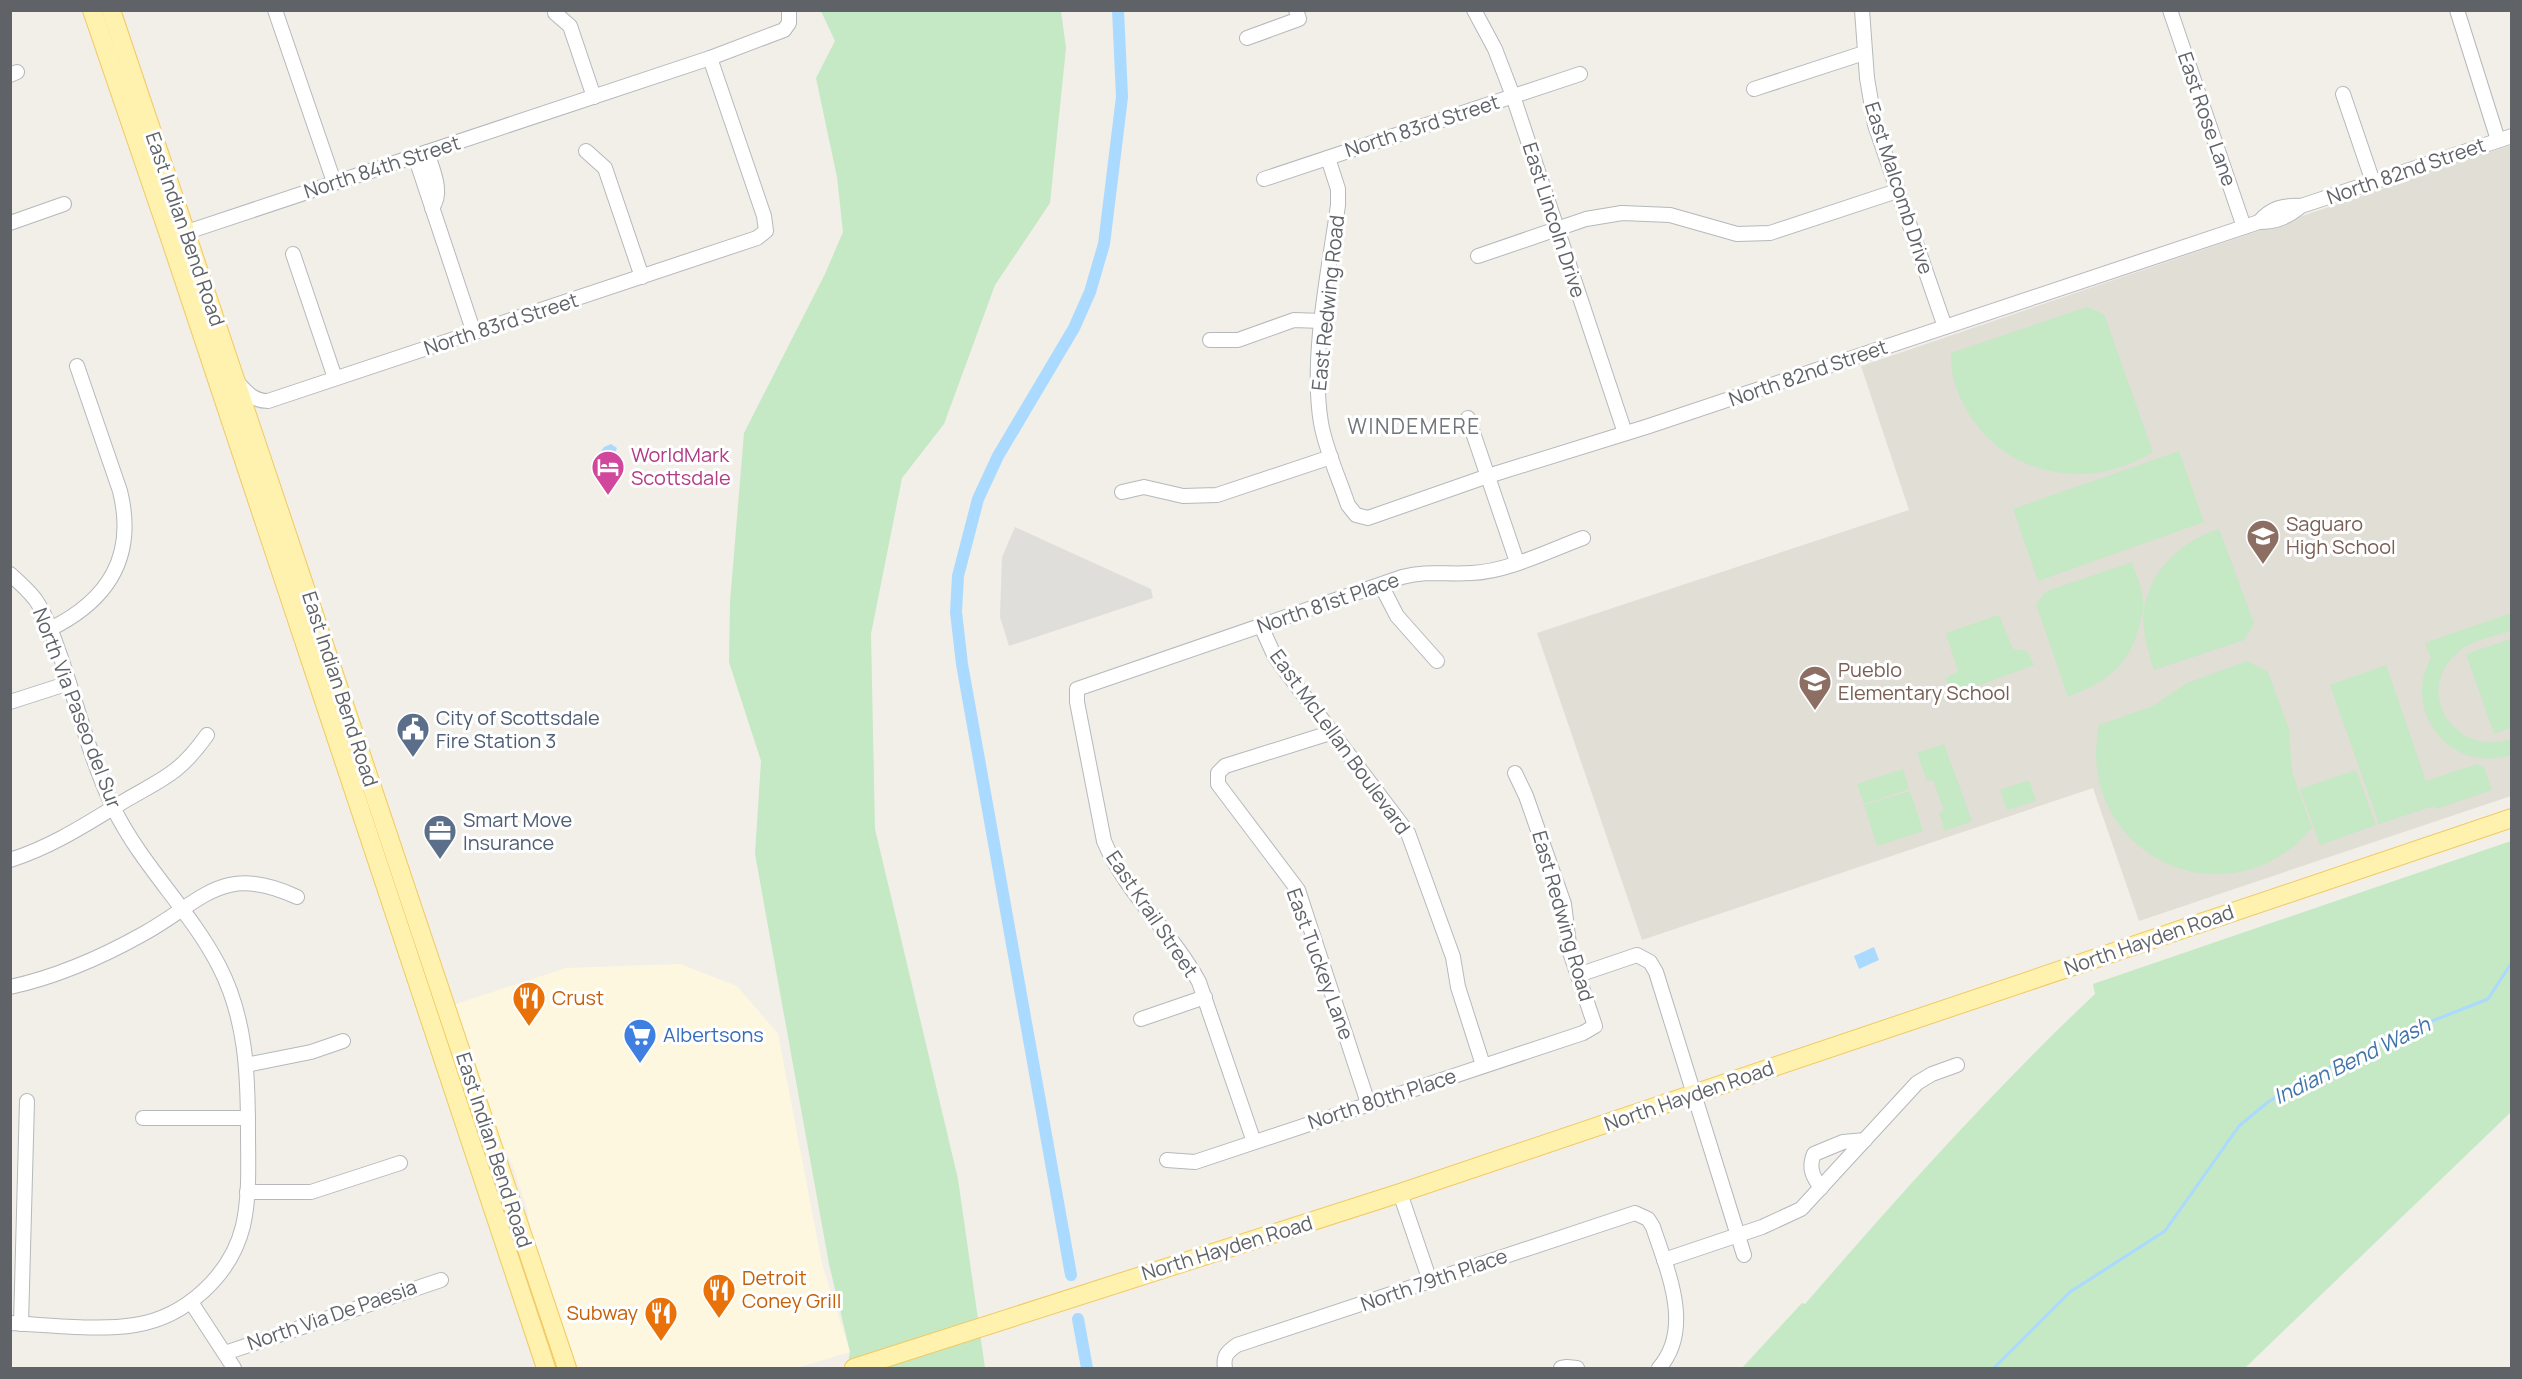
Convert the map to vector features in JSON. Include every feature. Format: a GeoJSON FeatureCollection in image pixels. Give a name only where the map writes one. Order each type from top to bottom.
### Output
{"type":"FeatureCollection","features":[{"type":"Feature","properties":{"kind":"main road","name":"East Indian Bend Road"},"geometry":{"type":"LineString","coordinates":[[92,10],[178,235],[238,383],[567,1368]]}},
{"type":"Feature","properties":{"kind":"main road","name":"East Indian Bend Road"},"geometry":{"type":"LineString","coordinates":[[111,10],[178,235],[546,1368]]}},
{"type":"Feature","properties":{"kind":"main road","name":"North Hayden Road"},"geometry":{"type":"LineString","coordinates":[[860,1368],[1100,1288],[1400,1193],[2511,818]]}},
{"type":"Feature","properties":{"kind":"street"},"geometry":{"type":"LineString","coordinates":[[276,10],[334,182]]}},
{"type":"Feature","properties":{"kind":"street"},"geometry":{"type":"LineString","coordinates":[[1247,38],[1299,19],[1296,10]]}},
{"type":"Feature","properties":{"kind":"street","name":"East Lincoln Drive"},"geometry":{"type":"LineString","coordinates":[[1474,10],[1495,50],[1513,96],[1625,433]]}},
{"type":"Feature","properties":{"kind":"street","name":"East Malcomb Drive"},"geometry":{"type":"LineString","coordinates":[[1862,10],[1864,53],[1871,108],[1897,191],[1945,327]]}},
{"type":"Feature","properties":{"kind":"street","name":"East Rose Lane"},"geometry":{"type":"LineString","coordinates":[[2170,10],[2244,227]]}},
{"type":"Feature","properties":{"kind":"street"},"geometry":{"type":"LineString","coordinates":[[2457,10],[2508,137]]}},
{"type":"Feature","properties":{"kind":"street"},"geometry":{"type":"LineString","coordinates":[[555,13],[570,26],[594,97]]}},
{"type":"Feature","properties":{"kind":"street","name":"North 84th Street"},"geometry":{"type":"LineString","coordinates":[[178,235],[710,58],[784,30],[789,17]]}},
{"type":"Feature","properties":{"kind":"street"},"geometry":{"type":"LineString","coordinates":[[1754,89],[1864,53]]}},
{"type":"Feature","properties":{"kind":"street","name":"North 83rd Street"},"geometry":{"type":"LineString","coordinates":[[238,383],[258,400],[268,400],[757,238],[766,231],[764,216],[710,58]]}},
{"type":"Feature","properties":{"kind":"street","name":"North 83rd Street"},"geometry":{"type":"LineString","coordinates":[[1264,179],[1580,74]]}},
{"type":"Feature","properties":{"kind":"street"},"geometry":{"type":"LineString","coordinates":[[2343,94],[2373,182]]}},
{"type":"Feature","properties":{"kind":"street","name":"North 82nd Street"},"geometry":{"type":"LineString","coordinates":[[1356,515],[1368,518],[1488,476],[1625,433],[2259,222],[2271,222],[2288,216],[2301,206],[2508,137]]}},
{"type":"Feature","properties":{"kind":"street"},"geometry":{"type":"LineString","coordinates":[[586,151],[604,168],[642,276]]}},
{"type":"Feature","properties":{"kind":"street"},"geometry":{"type":"LineString","coordinates":[[421,154],[432,208],[474,333]]}},
{"type":"Feature","properties":{"kind":"street","name":"East Redwing Road"},"geometry":{"type":"LineString","coordinates":[[1328,158],[1338,189],[1338,205],[1317,388],[1322,424],[1331,457],[1348,505],[1356,515]]}},
{"type":"Feature","properties":{"kind":"street"},"geometry":{"type":"LineString","coordinates":[[1478,256],[1602,216],[1645,212],[1691,219],[1720,230],[1754,235],[1770,233],[1897,191]]}},
{"type":"Feature","properties":{"kind":"street"},"geometry":{"type":"LineString","coordinates":[[10,223],[64,204]]}},
{"type":"Feature","properties":{"kind":"street"},"geometry":{"type":"LineString","coordinates":[[293,254],[335,378]]}},
{"type":"Feature","properties":{"kind":"street"},"geometry":{"type":"LineString","coordinates":[[1210,340],[1238,340],[1294,320],[1323,321]]}},
{"type":"Feature","properties":{"kind":"street"},"geometry":{"type":"LineString","coordinates":[[50,629],[76,616],[90,605],[112,576],[121,554],[124,536],[125,510],[120,491],[77,366]]}},
{"type":"Feature","properties":{"kind":"street"},"geometry":{"type":"LineString","coordinates":[[1468,418],[1517,562]]}},
{"type":"Feature","properties":{"kind":"street"},"geometry":{"type":"LineString","coordinates":[[1122,492],[1144,488],[1183,496],[1217,495],[1331,457]]}},
{"type":"Feature","properties":{"kind":"street","name":"North 81st Place"},"geometry":{"type":"LineString","coordinates":[[1077,689],[1422,572],[1472,573],[1517,562],[1583,538]]}},
{"type":"Feature","properties":{"kind":"street","name":"North Via Paseo del Sur"},"geometry":{"type":"LineString","coordinates":[[10,574],[36,600],[50,629],[114,808],[134,845],[199,932],[223,974],[238,1016],[246,1065],[248,1118],[247,1192],[243,1226],[233,1252],[220,1274],[191,1302]]}},
{"type":"Feature","properties":{"kind":"street"},"geometry":{"type":"LineString","coordinates":[[1381,585],[1397,616],[1437,661]]}},
{"type":"Feature","properties":{"kind":"street","name":"East McLellan Boulevard"},"geometry":{"type":"LineString","coordinates":[[1261,626],[1274,655],[1408,833],[1453,957],[1458,987],[1483,1065]]}},
{"type":"Feature","properties":{"kind":"street"},"geometry":{"type":"LineString","coordinates":[[10,702],[24,700],[69,683]]}},
{"type":"Feature","properties":{"kind":"street","name":"East Krail Street"},"geometry":{"type":"LineString","coordinates":[[1077,689],[1079,714],[1104,841],[1112,861],[1124,880],[1189,964],[1205,997],[1254,1142]]}},
{"type":"Feature","properties":{"kind":"street","name":"East Tuckey Lane"},"geometry":{"type":"LineString","coordinates":[[1333,732],[1225,766],[1218,773],[1218,784],[1298,890],[1368,1103]]}},
{"type":"Feature","properties":{"kind":"street"},"geometry":{"type":"LineString","coordinates":[[10,860],[57,841],[172,774],[190,759],[207,735]]}},
{"type":"Feature","properties":{"kind":"street","name":"East Redwing Road"},"geometry":{"type":"LineString","coordinates":[[1515,773],[1527,796],[1564,904],[1570,952],[1595,1026]]}},
{"type":"Feature","properties":{"kind":"street"},"geometry":{"type":"LineString","coordinates":[[10,987],[30,983],[106,953],[145,933],[215,889],[256,883],[297,897]]}},
{"type":"Feature","properties":{"kind":"street"},"geometry":{"type":"LineString","coordinates":[[1578,975],[1637,955],[1650,962],[1656,972],[1744,1255]]}},
{"type":"Feature","properties":{"kind":"street","name":"East Krail Street"},"geometry":{"type":"LineString","coordinates":[[1141,1019],[1205,997]]}},
{"type":"Feature","properties":{"kind":"street","name":"North 80th Place"},"geometry":{"type":"LineString","coordinates":[[1167,1160],[1195,1162],[1583,1033],[1595,1026]]}},
{"type":"Feature","properties":{"kind":"street"},"geometry":{"type":"LineString","coordinates":[[246,1065],[311,1052],[343,1041]]}},
{"type":"Feature","properties":{"kind":"street"},"geometry":{"type":"LineString","coordinates":[[1659,1368],[1674,1334],[1676,1312],[1674,1289],[1664,1260],[1791,1216],[1810,1201],[1924,1078],[1957,1065]]}},
{"type":"Feature","properties":{"kind":"street"},"geometry":{"type":"LineString","coordinates":[[27,1101],[16,1324],[126,1326],[151,1321],[191,1302],[234,1368]]}},
{"type":"Feature","properties":{"kind":"street"},"geometry":{"type":"LineString","coordinates":[[142,1118],[248,1118]]}},
{"type":"Feature","properties":{"kind":"street"},"geometry":{"type":"LineString","coordinates":[[1821,1188],[1813,1177],[1810,1163],[1814,1154],[1843,1142],[1865,1140]]}},
{"type":"Feature","properties":{"kind":"street"},"geometry":{"type":"LineString","coordinates":[[247,1192],[311,1192],[400,1163]]}},
{"type":"Feature","properties":{"kind":"street"},"geometry":{"type":"LineString","coordinates":[[1400,1193],[1430,1281]]}},
{"type":"Feature","properties":{"kind":"street","name":"North 79th Place"},"geometry":{"type":"LineString","coordinates":[[1226,1368],[1224,1360],[1227,1352],[1238,1345],[1629,1214],[1642,1215],[1653,1227],[1664,1260]]}},
{"type":"Feature","properties":{"kind":"street","name":"North Via De Paesia"},"geometry":{"type":"LineString","coordinates":[[225,1353],[441,1280]]}},
{"type":"Feature","properties":{"kind":"street"},"geometry":{"type":"LineString","coordinates":[[1561,1368],[1577,1368]]}},
{"type":"Feature","properties":{"kind":"shaded area","name":"Saguaro High School"},"geometry":{"type":"Polygon","coordinates":[[[2511,145],[2511,796],[2139,921],[2093,788],[1642,940],[1537,633],[1909,510],[1861,366],[2511,145]]]}},
{"type":"Feature","properties":{"kind":"shaded area"},"geometry":{"type":"Polygon","coordinates":[[[1015,527],[1151,589],[1153,598],[1009,646],[1000,617],[1002,557],[1015,527]]]}},
{"type":"Feature","properties":{"kind":"shaded area"},"geometry":{"type":"Polygon","coordinates":[[[680,964],[737,986],[778,1034],[822,1264],[850,1352],[796,1368],[574,1368],[534,1250],[527,1209],[512,1164],[494,1128],[453,1005],[566,968],[680,964]]]}},
{"type":"Feature","properties":{"kind":"green space"},"geometry":{"type":"Polygon","coordinates":[[[821,11],[1061,11],[1066,48],[1050,203],[995,285],[944,424],[902,478],[871,634],[875,829],[958,1179],[985,1368],[847,1368],[850,1352],[829,1264],[755,854],[761,761],[729,662],[730,602],[744,433],[825,274],[843,232],[837,177],[816,78],[835,41],[821,11]]]}},
{"type":"Feature","properties":{"kind":"green space"},"geometry":{"type":"Polygon","coordinates":[[[2087,307],[2104,314],[2153,452],[2128,465],[2101,472],[2075,474],[2048,471],[2024,462],[2001,449],[1981,430],[1959,394],[1954,381],[1951,353],[2087,307]]]}},
{"type":"Feature","properties":{"kind":"green space"},"geometry":{"type":"Polygon","coordinates":[[[2179,451],[2204,522],[2038,581],[2013,509],[2179,451]]]}},
{"type":"Feature","properties":{"kind":"green space"},"geometry":{"type":"Polygon","coordinates":[[[2219,529],[2254,623],[2244,640],[2154,670],[2145,634],[2144,611],[2154,579],[2175,553],[2189,543],[2219,529]]]}},
{"type":"Feature","properties":{"kind":"green space"},"geometry":{"type":"Polygon","coordinates":[[[2132,562],[2143,597],[2143,613],[2133,644],[2112,673],[2092,686],[2068,697],[2036,604],[2047,591],[2132,562]]]}},
{"type":"Feature","properties":{"kind":"green space"},"geometry":{"type":"Polygon","coordinates":[[[2511,613],[2511,631],[2480,640],[2463,648],[2447,663],[2440,681],[2439,698],[2445,715],[2455,729],[2471,738],[2490,742],[2511,739],[2511,755],[2490,759],[2470,756],[2452,747],[2438,734],[2427,718],[2422,699],[2423,678],[2431,658],[2425,643],[2511,613]]]}},
{"type":"Feature","properties":{"kind":"green space"},"geometry":{"type":"Polygon","coordinates":[[[1999,615],[2013,649],[2027,651],[2034,665],[1953,695],[1945,679],[1958,671],[1946,633],[1999,615]]]}},
{"type":"Feature","properties":{"kind":"green space"},"geometry":{"type":"Polygon","coordinates":[[[2511,639],[2511,728],[2494,734],[2466,654],[2511,639]]]}},
{"type":"Feature","properties":{"kind":"green space"},"geometry":{"type":"Polygon","coordinates":[[[2247,661],[2268,672],[2289,729],[2292,772],[2312,828],[2277,858],[2239,872],[2200,873],[2164,862],[2133,840],[2109,809],[2097,770],[2099,725],[2153,706],[2187,683],[2247,661]]]}},
{"type":"Feature","properties":{"kind":"green space"},"geometry":{"type":"Polygon","coordinates":[[[2386,665],[2426,781],[2477,764],[2484,767],[2492,790],[2436,809],[2434,806],[2379,824],[2330,685],[2386,665]]]}},
{"type":"Feature","properties":{"kind":"green space"},"geometry":{"type":"Polygon","coordinates":[[[1944,744],[1972,821],[1945,831],[1939,813],[1944,810],[1933,780],[1927,781],[1917,753],[1944,744]]]}},
{"type":"Feature","properties":{"kind":"green space"},"geometry":{"type":"Polygon","coordinates":[[[1903,769],[1909,789],[1864,804],[1857,784],[1903,769]]]}},
{"type":"Feature","properties":{"kind":"green space"},"geometry":{"type":"Polygon","coordinates":[[[2356,770],[2376,825],[2320,845],[2300,789],[2356,770]]]}},
{"type":"Feature","properties":{"kind":"green space"},"geometry":{"type":"Polygon","coordinates":[[[2029,780],[2036,801],[2007,810],[2000,790],[2029,780]]]}},
{"type":"Feature","properties":{"kind":"green space"},"geometry":{"type":"Polygon","coordinates":[[[1910,791],[1923,831],[1877,846],[1864,805],[1910,791]]]}},
{"type":"Feature","properties":{"kind":"green space"},"geometry":{"type":"Polygon","coordinates":[[[2511,841],[2511,1112],[2245,1368],[1742,1368],[1802,1303],[1805,1304],[1982,1106],[2095,994],[2093,984],[2511,841]]]}},
{"type":"Feature","properties":{"kind":"water"},"geometry":{"type":"Polygon","coordinates":[[[611,444],[617,448],[612,460],[613,474],[609,481],[600,478],[600,469],[595,460],[604,447],[611,444]]]}},
{"type":"Feature","properties":{"kind":"water"},"geometry":{"type":"Polygon","coordinates":[[[1874,947],[1879,960],[1859,969],[1854,956],[1874,947]]]}},
{"type":"Feature","properties":{"kind":"waterway"},"geometry":{"type":"LineString","coordinates":[[1071,1275],[962,664],[956,612],[958,576],[978,499],[998,456],[1074,328],[1090,292],[1104,244],[1122,97],[1118,10]]}},
{"type":"Feature","properties":{"kind":"waterway","name":"Indian Bend Wash"},"geometry":{"type":"LineString","coordinates":[[1994,1368],[2070,1292],[2165,1231],[2239,1126],[2268,1102],[2305,1079],[2409,1030],[2488,999],[2512,962]]}},
{"type":"Feature","properties":{"kind":"waterway"},"geometry":{"type":"LineString","coordinates":[[1078,1319],[1087,1368]]}},
{"type":"Feature","properties":{"kind":"place","name":"WorldMark Scottsdale"},"geometry":{"type":"Point","coordinates":[608,496]}},
{"type":"Feature","properties":{"kind":"place","name":"Saguaro High School"},"geometry":{"type":"Point","coordinates":[2263,565]}},
{"type":"Feature","properties":{"kind":"place","name":"Pueblo Elementary School"},"geometry":{"type":"Point","coordinates":[1815,711]}},
{"type":"Feature","properties":{"kind":"place","name":"City of Scottsdale Fire Station 3"},"geometry":{"type":"Point","coordinates":[413,758]}},
{"type":"Feature","properties":{"kind":"place","name":"Smart Move Insurance"},"geometry":{"type":"Point","coordinates":[440,860]}},
{"type":"Feature","properties":{"kind":"place","name":"Crust"},"geometry":{"type":"Point","coordinates":[529,1027]}},
{"type":"Feature","properties":{"kind":"place","name":"Albertsons"},"geometry":{"type":"Point","coordinates":[640,1064]}},
{"type":"Feature","properties":{"kind":"place","name":"Detroit Coney Grill"},"geometry":{"type":"Point","coordinates":[719,1319]}},
{"type":"Feature","properties":{"kind":"place","name":"Subway"},"geometry":{"type":"Point","coordinates":[661,1342]}},
{"type":"Feature","properties":{"kind":"district","name":"WINDEMERE"},"geometry":{"type":"Point","coordinates":[1414,427]}}]}
